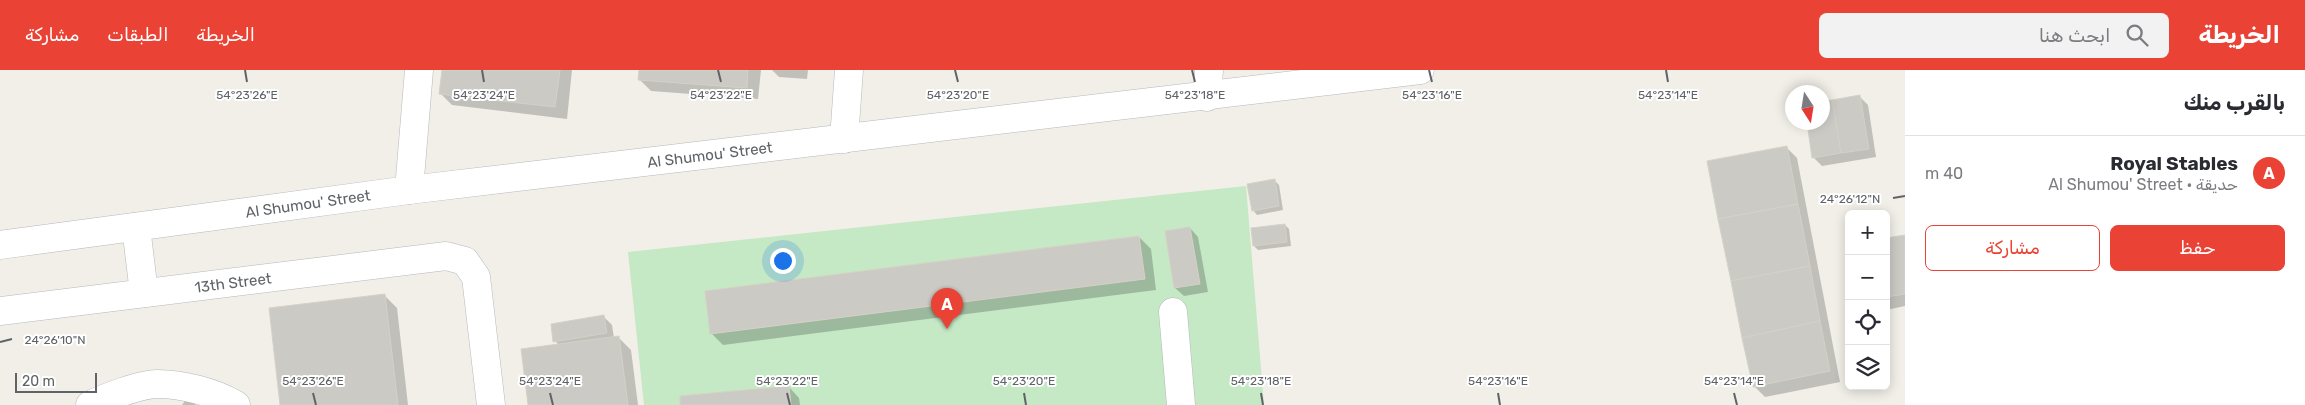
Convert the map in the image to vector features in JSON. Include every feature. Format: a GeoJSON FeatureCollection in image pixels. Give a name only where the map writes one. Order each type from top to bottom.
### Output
{"type":"FeatureCollection","features":[{"type":"Feature","properties":{"kind":"street"},"geometry":{"type":"LineString","coordinates":[[410,190],[419,70]]}},
{"type":"Feature","properties":{"kind":"street"},"geometry":{"type":"LineString","coordinates":[[844,139],[850,70]]}},
{"type":"Feature","properties":{"kind":"street"},"geometry":{"type":"LineString","coordinates":[[1206,97],[1209,70]]}},
{"type":"Feature","properties":{"kind":"street","name":"Al Shumou' Street"},"geometry":{"type":"LineString","coordinates":[[0,245],[410,190],[1206,97],[1420,70]]}},
{"type":"Feature","properties":{"kind":"street"},"geometry":{"type":"LineString","coordinates":[[136,227],[144,293]]}},
{"type":"Feature","properties":{"kind":"street","name":"13th Street"},"geometry":{"type":"LineString","coordinates":[[0,311],[446,256],[465,261],[476,277],[491,405]]}},
{"type":"Feature","properties":{"kind":"street"},"geometry":{"type":"LineString","coordinates":[[1173,312],[1181,405]]}},
{"type":"Feature","properties":{"kind":"street"},"geometry":{"type":"LineString","coordinates":[[90,405],[104,398],[155,384],[198,390],[236,405]]}},
{"type":"Feature","properties":{"kind":"green space"},"geometry":{"type":"Polygon","coordinates":[[[1246,186],[1264,405],[644,405],[628,252],[1246,186]]]}},
{"type":"Feature","properties":{"kind":"building"},"geometry":{"type":"Polygon","coordinates":[[[442,70],[560,70],[555,107],[439,94],[442,70]]]}},
{"type":"Feature","properties":{"kind":"building"},"geometry":{"type":"Polygon","coordinates":[[[639,70],[748,70],[747,88],[638,80],[639,70]]]}},
{"type":"Feature","properties":{"kind":"building"},"geometry":{"type":"Polygon","coordinates":[[[1860,95],[1869,149],[1841,153],[1832,100],[1860,95]]]}},
{"type":"Feature","properties":{"kind":"building"},"geometry":{"type":"Polygon","coordinates":[[[1830,100],[1832,100],[1841,153],[1812,158],[1808,130],[1830,130],[1830,100]]]}},
{"type":"Feature","properties":{"kind":"building"},"geometry":{"type":"Polygon","coordinates":[[[1787,146],[1798,204],[1718,219],[1707,161],[1787,146]]]}},
{"type":"Feature","properties":{"kind":"building"},"geometry":{"type":"Polygon","coordinates":[[[1275,179],[1279,206],[1252,211],[1247,184],[1275,179]]]}},
{"type":"Feature","properties":{"kind":"building"},"geometry":{"type":"Polygon","coordinates":[[[1798,204],[1810,266],[1731,281],[1718,219],[1798,204]]]}},
{"type":"Feature","properties":{"kind":"building"},"geometry":{"type":"Polygon","coordinates":[[[1285,224],[1287,242],[1253,246],[1251,228],[1285,224]]]}},
{"type":"Feature","properties":{"kind":"building"},"geometry":{"type":"Polygon","coordinates":[[[1190,227],[1200,284],[1174,288],[1165,231],[1190,227]]]}},
{"type":"Feature","properties":{"kind":"building"},"geometry":{"type":"Polygon","coordinates":[[[1905,235],[1905,294],[1890,296],[1890,255],[1890,237],[1905,235]]]}},
{"type":"Feature","properties":{"kind":"building"},"geometry":{"type":"Polygon","coordinates":[[[1139,236],[1145,279],[710,334],[705,291],[1139,236]]]}},
{"type":"Feature","properties":{"kind":"building"},"geometry":{"type":"Polygon","coordinates":[[[1810,266],[1820,321],[1742,338],[1731,281],[1810,266]]]}},
{"type":"Feature","properties":{"kind":"building"},"geometry":{"type":"Polygon","coordinates":[[[385,294],[398,405],[280,405],[269,308],[385,294]]]}},
{"type":"Feature","properties":{"kind":"building"},"geometry":{"type":"Polygon","coordinates":[[[604,315],[607,333],[553,342],[551,324],[604,315]]]}},
{"type":"Feature","properties":{"kind":"building"},"geometry":{"type":"Polygon","coordinates":[[[1820,321],[1830,371],[1753,387],[1742,338],[1820,321]]]}},
{"type":"Feature","properties":{"kind":"building"},"geometry":{"type":"Polygon","coordinates":[[[619,336],[628,405],[528,405],[521,349],[619,336]]]}},
{"type":"Feature","properties":{"kind":"building"},"geometry":{"type":"Polygon","coordinates":[[[789,386],[791,405],[680,405],[680,396],[789,386]]]}},
{"type":"Feature","properties":{"kind":"place","name":"Royal Stables"},"geometry":{"type":"Point","coordinates":[947,329]}}]}
